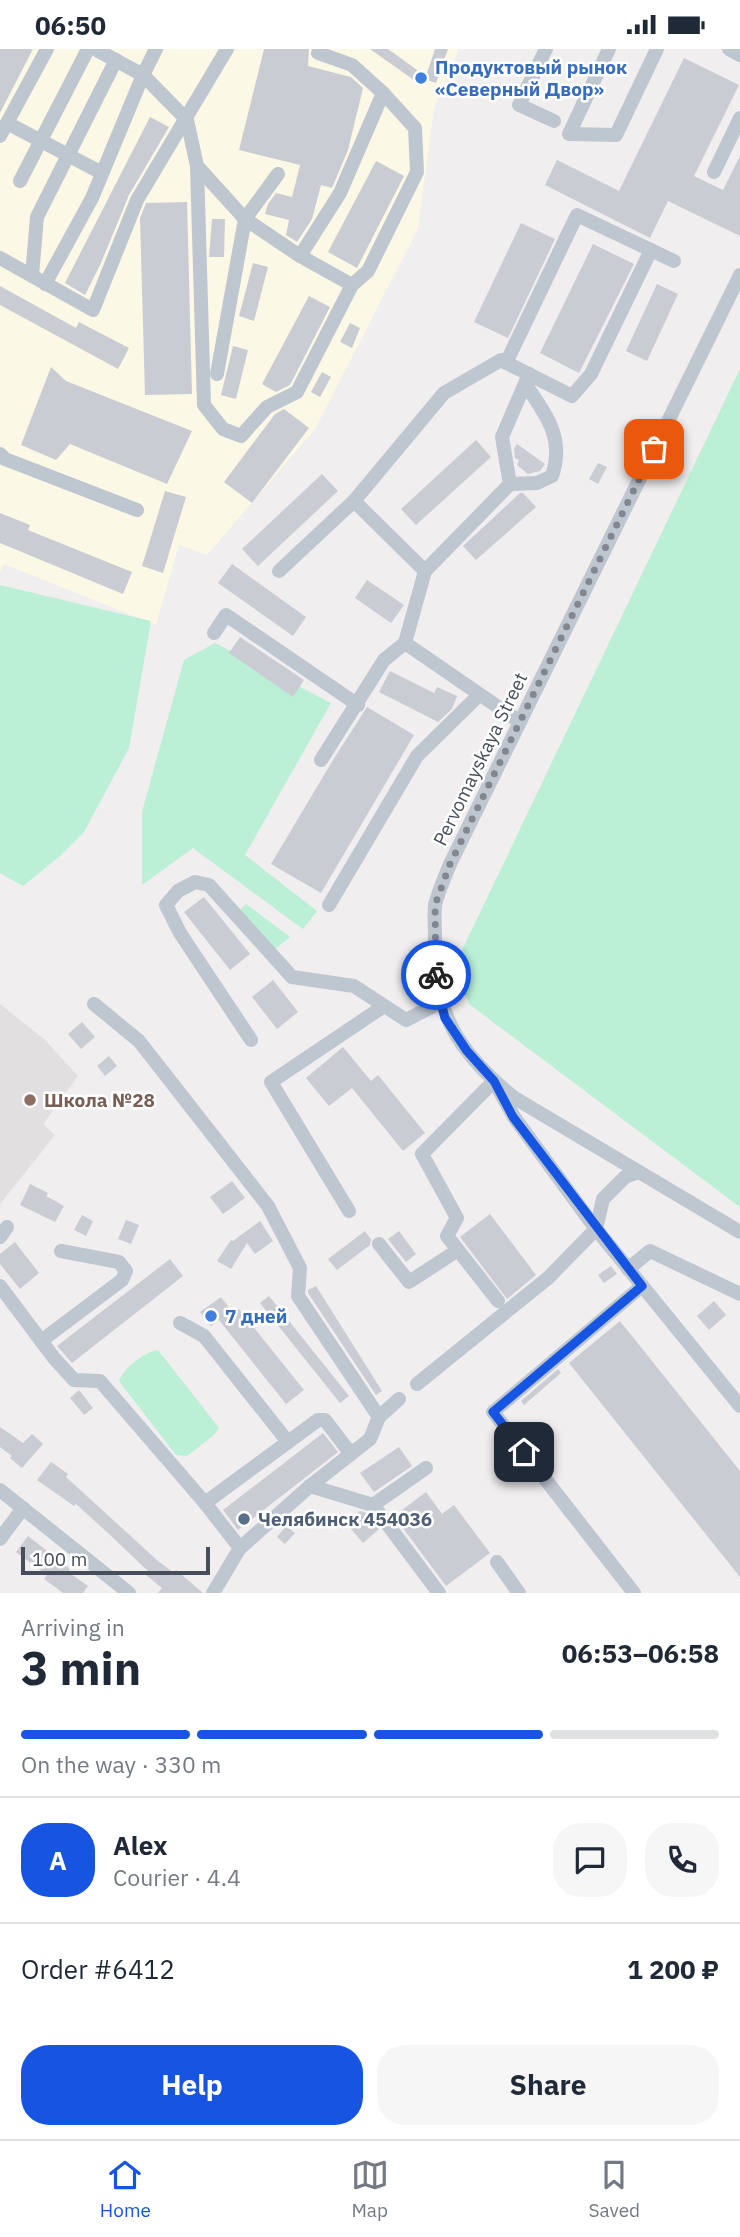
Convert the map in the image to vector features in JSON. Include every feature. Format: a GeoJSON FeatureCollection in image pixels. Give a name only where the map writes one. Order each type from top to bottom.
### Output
{"type":"FeatureCollection","features":[{"type":"Feature","properties":{"kind":"street"},"geometry":{"type":"LineString","coordinates":[[47,49],[4,130],[40,141],[102,173]]}},
{"type":"Feature","properties":{"kind":"street"},"geometry":{"type":"LineString","coordinates":[[20,181],[88,49]]}},
{"type":"Feature","properties":{"kind":"street"},"geometry":{"type":"LineString","coordinates":[[95,49],[143,75],[187,120],[197,166],[204,405],[223,429],[241,436],[267,407],[297,393],[352,285],[368,271],[417,172],[415,128],[383,93],[352,65],[318,53]]}},
{"type":"Feature","properties":{"kind":"street"},"geometry":{"type":"LineString","coordinates":[[45,284],[92,198],[156,49]]}},
{"type":"Feature","properties":{"kind":"street"},"geometry":{"type":"LineString","coordinates":[[0,258],[93,310],[137,200],[227,49]]}},
{"type":"Feature","properties":{"kind":"street"},"geometry":{"type":"LineString","coordinates":[[546,49],[519,105],[554,121]]}},
{"type":"Feature","properties":{"kind":"street"},"geometry":{"type":"LineString","coordinates":[[609,49],[569,134],[616,135],[657,49]]}},
{"type":"Feature","properties":{"kind":"street"},"geometry":{"type":"LineString","coordinates":[[729,49],[740,55]]}},
{"type":"Feature","properties":{"kind":"street"},"geometry":{"type":"LineString","coordinates":[[32,276],[37,217],[116,60]]}},
{"type":"Feature","properties":{"kind":"street"},"geometry":{"type":"LineString","coordinates":[[300,256],[340,193],[383,93]]}},
{"type":"Feature","properties":{"kind":"street"},"geometry":{"type":"LineString","coordinates":[[714,172],[739,121]]}},
{"type":"Feature","properties":{"kind":"street"},"geometry":{"type":"LineString","coordinates":[[197,166],[244,219],[300,256],[352,285]]}},
{"type":"Feature","properties":{"kind":"street"},"geometry":{"type":"LineString","coordinates":[[217,374],[244,219],[278,174]]}},
{"type":"Feature","properties":{"kind":"street"},"geometry":{"type":"LineString","coordinates":[[506,363],[577,215],[674,261]]}},
{"type":"Feature","properties":{"kind":"street"},"geometry":{"type":"LineString","coordinates":[[279,571],[354,501],[444,393],[501,360],[527,380],[572,396],[591,374],[651,250]]}},
{"type":"Feature","properties":{"kind":"street","name":"Pervomayskaya Street"},"geometry":{"type":"LineString","coordinates":[[740,275],[450,864],[435,905],[437,986],[445,1018],[467,1051],[494,1081],[513,1097],[740,1232]]}},
{"type":"Feature","properties":{"kind":"street"},"geometry":{"type":"LineString","coordinates":[[510,484],[502,437],[527,380]]}},
{"type":"Feature","properties":{"kind":"street"},"geometry":{"type":"LineString","coordinates":[[321,760],[384,660],[405,643],[425,571],[510,484],[537,483],[552,476],[558,460],[552,424],[527,380]]}},
{"type":"Feature","properties":{"kind":"street"},"geometry":{"type":"LineString","coordinates":[[0,454],[5,459],[137,510]]}},
{"type":"Feature","properties":{"kind":"street"},"geometry":{"type":"LineString","coordinates":[[354,501],[425,571]]}},
{"type":"Feature","properties":{"kind":"street"},"geometry":{"type":"LineString","coordinates":[[214,633],[226,615],[358,705]]}},
{"type":"Feature","properties":{"kind":"street"},"geometry":{"type":"LineString","coordinates":[[405,643],[520,722]]}},
{"type":"Feature","properties":{"kind":"street"},"geometry":{"type":"LineString","coordinates":[[329,905],[417,756],[479,695]]}},
{"type":"Feature","properties":{"kind":"street"},"geometry":{"type":"LineString","coordinates":[[251,1040],[180,933],[166,905],[178,891],[195,882],[209,885],[292,977],[354,986],[406,1020],[441,1002]]}},
{"type":"Feature","properties":{"kind":"street"},"geometry":{"type":"LineString","coordinates":[[94,1005],[139,1041],[268,1206],[300,1268],[298,1296],[379,1417]]}},
{"type":"Feature","properties":{"kind":"street"},"geometry":{"type":"LineString","coordinates":[[349,1211],[271,1083],[384,1006]]}},
{"type":"Feature","properties":{"kind":"street"},"geometry":{"type":"LineString","coordinates":[[498,1301],[447,1236],[457,1218],[422,1154],[494,1081],[513,1117],[596,1229],[740,1406]]}},
{"type":"Feature","properties":{"kind":"street"},"geometry":{"type":"LineString","coordinates":[[417,1384],[548,1278],[596,1229],[603,1199],[625,1177],[639,1172]]}},
{"type":"Feature","properties":{"kind":"street"},"geometry":{"type":"LineString","coordinates":[[379,1244],[409,1282],[458,1250]]}},
{"type":"Feature","properties":{"kind":"street"},"geometry":{"type":"LineString","coordinates":[[41,1342],[122,1280],[126,1271],[119,1262],[61,1251]]}},
{"type":"Feature","properties":{"kind":"street"},"geometry":{"type":"LineString","coordinates":[[628,1269],[650,1251],[740,1294]]}},
{"type":"Feature","properties":{"kind":"street"},"geometry":{"type":"LineString","coordinates":[[0,1286],[41,1342],[74,1380],[100,1381],[240,1548]]}},
{"type":"Feature","properties":{"kind":"street"},"geometry":{"type":"LineString","coordinates":[[634,1593],[493,1412],[642,1286]]}},
{"type":"Feature","properties":{"kind":"street"},"geometry":{"type":"LineString","coordinates":[[180,1323],[204,1336],[288,1442]]}},
{"type":"Feature","properties":{"kind":"street"},"geometry":{"type":"LineString","coordinates":[[213,1593],[240,1548],[310,1486],[370,1439],[379,1417],[399,1399]]}},
{"type":"Feature","properties":{"kind":"street"},"geometry":{"type":"LineString","coordinates":[[205,1503],[318,1420],[325,1419],[351,1454]]}},
{"type":"Feature","properties":{"kind":"street"},"geometry":{"type":"LineString","coordinates":[[373,1505],[426,1468]]}},
{"type":"Feature","properties":{"kind":"street"},"geometry":{"type":"LineString","coordinates":[[310,1486],[373,1505],[439,1593]]}},
{"type":"Feature","properties":{"kind":"street"},"geometry":{"type":"LineString","coordinates":[[0,1490],[129,1593]]}},
{"type":"Feature","properties":{"kind":"street"},"geometry":{"type":"LineString","coordinates":[[0,1539],[23,1508]]}},
{"type":"Feature","properties":{"kind":"street"},"geometry":{"type":"LineString","coordinates":[[497,1562],[519,1593]]}},
{"type":"Feature","properties":{"kind":"shaded area"},"geometry":{"type":"Polygon","coordinates":[[[0,49],[459,49],[434,108],[418,229],[315,429],[207,555],[179,545],[156,625],[4,564],[0,572],[0,49]]]}},
{"type":"Feature","properties":{"kind":"shaded area","name":"Школа №28"},"geometry":{"type":"Polygon","coordinates":[[[0,1004],[44,1039],[78,1076],[43,1124],[55,1135],[0,1204],[0,1004]]]}},
{"type":"Feature","properties":{"kind":"green space"},"geometry":{"type":"Polygon","coordinates":[[[740,369],[740,1207],[469,1004],[454,967],[740,369]]]}},
{"type":"Feature","properties":{"kind":"green space"},"geometry":{"type":"Polygon","coordinates":[[[0,585],[151,621],[129,748],[84,832],[23,886],[0,873],[0,585]]]}},
{"type":"Feature","properties":{"kind":"green space"},"geometry":{"type":"Polygon","coordinates":[[[215,643],[331,703],[245,855],[317,911],[303,929],[193,848],[142,885],[142,812],[184,660],[215,643]]]}},
{"type":"Feature","properties":{"kind":"green space"},"geometry":{"type":"Polygon","coordinates":[[[246,904],[290,937],[275,949],[240,910],[246,904]]]}},
{"type":"Feature","properties":{"kind":"green space"},"geometry":{"type":"Polygon","coordinates":[[[158,1350],[219,1428],[187,1456],[176,1455],[119,1381],[136,1361],[158,1350]]]}},
{"type":"Feature","properties":{"kind":"building"},"geometry":{"type":"Polygon","coordinates":[[[0,49],[33,49],[0,113],[0,49]]]}},
{"type":"Feature","properties":{"kind":"building"},"geometry":{"type":"Polygon","coordinates":[[[264,49],[309,49],[308,66],[351,77],[363,88],[348,150],[332,188],[321,185],[312,219],[297,242],[286,235],[289,220],[265,214],[276,193],[292,197],[300,165],[239,150],[264,49]]]}},
{"type":"Feature","properties":{"kind":"building"},"geometry":{"type":"Polygon","coordinates":[[[370,49],[388,49],[424,75],[418,83],[370,49]]]}},
{"type":"Feature","properties":{"kind":"building"},"geometry":{"type":"Polygon","coordinates":[[[435,49],[448,49],[436,83],[425,79],[435,49]]]}},
{"type":"Feature","properties":{"kind":"building"},"geometry":{"type":"Polygon","coordinates":[[[684,58],[739,85],[694,176],[723,190],[740,156],[740,236],[668,201],[650,238],[545,185],[557,160],[619,191],[684,58]]]}},
{"type":"Feature","properties":{"kind":"building"},"geometry":{"type":"Polygon","coordinates":[[[150,117],[169,127],[129,195],[85,295],[65,283],[150,117]]]}},
{"type":"Feature","properties":{"kind":"building"},"geometry":{"type":"Polygon","coordinates":[[[376,161],[404,176],[357,268],[328,252],[376,161]]]}},
{"type":"Feature","properties":{"kind":"building"},"geometry":{"type":"Polygon","coordinates":[[[187,202],[192,394],[145,395],[140,218],[146,203],[187,202]]]}},
{"type":"Feature","properties":{"kind":"building"},"geometry":{"type":"Polygon","coordinates":[[[212,219],[225,219],[224,257],[209,257],[212,219]]]}},
{"type":"Feature","properties":{"kind":"building"},"geometry":{"type":"Polygon","coordinates":[[[521,223],[555,239],[508,338],[474,322],[521,223]]]}},
{"type":"Feature","properties":{"kind":"building"},"geometry":{"type":"Polygon","coordinates":[[[593,244],[634,264],[579,373],[540,353],[593,244]]]}},
{"type":"Feature","properties":{"kind":"building"},"geometry":{"type":"Polygon","coordinates":[[[253,263],[268,267],[254,321],[239,316],[253,263]]]}},
{"type":"Feature","properties":{"kind":"building"},"geometry":{"type":"Polygon","coordinates":[[[657,284],[678,294],[647,361],[626,351],[657,284]]]}},
{"type":"Feature","properties":{"kind":"building"},"geometry":{"type":"Polygon","coordinates":[[[0,286],[76,328],[79,322],[129,348],[118,369],[0,305],[0,286]]]}},
{"type":"Feature","properties":{"kind":"building"},"geometry":{"type":"Polygon","coordinates":[[[309,296],[330,307],[290,385],[276,392],[262,384],[309,296]]]}},
{"type":"Feature","properties":{"kind":"building"},"geometry":{"type":"Polygon","coordinates":[[[350,323],[360,328],[352,348],[340,342],[350,323]]]}},
{"type":"Feature","properties":{"kind":"building"},"geometry":{"type":"Polygon","coordinates":[[[233,346],[248,350],[236,399],[221,395],[233,346]]]}},
{"type":"Feature","properties":{"kind":"building"},"geometry":{"type":"Polygon","coordinates":[[[51,367],[66,381],[192,431],[167,484],[70,444],[56,460],[21,445],[51,367]]]}},
{"type":"Feature","properties":{"kind":"building"},"geometry":{"type":"Polygon","coordinates":[[[322,372],[331,377],[320,397],[311,392],[322,372]]]}},
{"type":"Feature","properties":{"kind":"building"},"geometry":{"type":"Polygon","coordinates":[[[284,409],[309,428],[252,503],[224,482],[275,414],[284,409]]]}},
{"type":"Feature","properties":{"kind":"building"},"geometry":{"type":"Polygon","coordinates":[[[476,440],[491,457],[416,525],[401,509],[476,440]]]}},
{"type":"Feature","properties":{"kind":"building"},"geometry":{"type":"Polygon","coordinates":[[[517,444],[545,464],[540,471],[528,474],[517,465],[519,460],[515,458],[514,449],[517,444]]]}},
{"type":"Feature","properties":{"kind":"building"},"geometry":{"type":"Polygon","coordinates":[[[598,463],[607,467],[598,484],[589,479],[598,463]]]}},
{"type":"Feature","properties":{"kind":"building"},"geometry":{"type":"Polygon","coordinates":[[[322,474],[338,491],[258,566],[242,549],[322,474]]]}},
{"type":"Feature","properties":{"kind":"building"},"geometry":{"type":"Polygon","coordinates":[[[165,491],[186,497],[163,573],[142,566],[165,491]]]}},
{"type":"Feature","properties":{"kind":"building"},"geometry":{"type":"Polygon","coordinates":[[[520,493],[536,507],[476,560],[463,546],[520,493]]]}},
{"type":"Feature","properties":{"kind":"building"},"geometry":{"type":"Polygon","coordinates":[[[0,513],[30,525],[28,530],[132,572],[123,594],[0,543],[0,513]]]}},
{"type":"Feature","properties":{"kind":"building"},"geometry":{"type":"Polygon","coordinates":[[[232,564],[306,617],[293,636],[218,583],[232,564]]]}},
{"type":"Feature","properties":{"kind":"building"},"geometry":{"type":"Polygon","coordinates":[[[367,580],[404,605],[391,623],[355,598],[367,580]]]}},
{"type":"Feature","properties":{"kind":"building"},"geometry":{"type":"Polygon","coordinates":[[[240,637],[304,680],[293,697],[229,653],[240,637]]]}},
{"type":"Feature","properties":{"kind":"building"},"geometry":{"type":"Polygon","coordinates":[[[390,671],[434,693],[437,687],[457,696],[452,709],[438,722],[379,692],[390,671]]]}},
{"type":"Feature","properties":{"kind":"building"},"geometry":{"type":"Polygon","coordinates":[[[367,707],[414,735],[321,893],[271,864],[367,707]]]}},
{"type":"Feature","properties":{"kind":"building"},"geometry":{"type":"Polygon","coordinates":[[[204,897],[250,954],[230,970],[184,912],[204,897]]]}},
{"type":"Feature","properties":{"kind":"building"},"geometry":{"type":"Polygon","coordinates":[[[273,980],[298,1012],[277,1029],[252,997],[273,980]]]}},
{"type":"Feature","properties":{"kind":"building"},"geometry":{"type":"Polygon","coordinates":[[[82,1022],[95,1037],[81,1049],[68,1034],[82,1022]]]}},
{"type":"Feature","properties":{"kind":"building"},"geometry":{"type":"Polygon","coordinates":[[[343,1047],[371,1081],[378,1075],[425,1133],[403,1151],[352,1088],[329,1106],[306,1078],[343,1047]]]}},
{"type":"Feature","properties":{"kind":"building"},"geometry":{"type":"Polygon","coordinates":[[[109,1056],[117,1066],[105,1076],[97,1066],[109,1056]]]}},
{"type":"Feature","properties":{"kind":"building"},"geometry":{"type":"Polygon","coordinates":[[[232,1181],[245,1198],[223,1214],[210,1197],[232,1181]]]}},
{"type":"Feature","properties":{"kind":"building"},"geometry":{"type":"Polygon","coordinates":[[[30,1184],[48,1193],[46,1196],[64,1206],[55,1222],[20,1205],[30,1184]]]}},
{"type":"Feature","properties":{"kind":"building"},"geometry":{"type":"Polygon","coordinates":[[[490,1214],[536,1275],[507,1299],[460,1237],[490,1214]]]}},
{"type":"Feature","properties":{"kind":"building"},"geometry":{"type":"Polygon","coordinates":[[[82,1215],[93,1221],[86,1236],[74,1230],[82,1215]]]}},
{"type":"Feature","properties":{"kind":"building"},"geometry":{"type":"Polygon","coordinates":[[[126,1220],[139,1225],[131,1244],[118,1239],[126,1220]]]}},
{"type":"Feature","properties":{"kind":"building"},"geometry":{"type":"Polygon","coordinates":[[[260,1221],[273,1241],[255,1254],[247,1243],[231,1269],[217,1261],[231,1240],[260,1221]]]}},
{"type":"Feature","properties":{"kind":"building"},"geometry":{"type":"Polygon","coordinates":[[[365,1231],[371,1239],[370,1245],[337,1270],[328,1259],[365,1231]]]}},
{"type":"Feature","properties":{"kind":"building"},"geometry":{"type":"Polygon","coordinates":[[[399,1231],[416,1254],[406,1262],[388,1239],[399,1231]]]}},
{"type":"Feature","properties":{"kind":"building"},"geometry":{"type":"Polygon","coordinates":[[[15,1242],[39,1273],[20,1289],[0,1264],[0,1254],[15,1242]]]}},
{"type":"Feature","properties":{"kind":"building"},"geometry":{"type":"Polygon","coordinates":[[[170,1259],[183,1276],[72,1363],[57,1346],[170,1259]]]}},
{"type":"Feature","properties":{"kind":"building"},"geometry":{"type":"Polygon","coordinates":[[[611,1266],[617,1274],[604,1283],[598,1275],[611,1266]]]}},
{"type":"Feature","properties":{"kind":"building"},"geometry":{"type":"Polygon","coordinates":[[[316,1286],[382,1391],[376,1395],[308,1293],[308,1290],[316,1286]]]}},
{"type":"Feature","properties":{"kind":"building"},"geometry":{"type":"Polygon","coordinates":[[[269,1296],[349,1396],[340,1403],[260,1303],[269,1296]]]}},
{"type":"Feature","properties":{"kind":"building"},"geometry":{"type":"Polygon","coordinates":[[[221,1297],[233,1313],[239,1309],[304,1390],[286,1404],[219,1320],[211,1326],[200,1312],[221,1297]]]}},
{"type":"Feature","properties":{"kind":"building"},"geometry":{"type":"Polygon","coordinates":[[[714,1301],[726,1315],[709,1330],[697,1316],[714,1301]]]}},
{"type":"Feature","properties":{"kind":"building"},"geometry":{"type":"Polygon","coordinates":[[[620,1321],[740,1471],[740,1577],[569,1363],[620,1321]]]}},
{"type":"Feature","properties":{"kind":"building"},"geometry":{"type":"Polygon","coordinates":[[[558,1369],[561,1373],[524,1405],[521,1401],[558,1369]]]}},
{"type":"Feature","properties":{"kind":"building"},"geometry":{"type":"Polygon","coordinates":[[[79,1390],[93,1408],[84,1415],[70,1398],[79,1390]]]}},
{"type":"Feature","properties":{"kind":"building"},"geometry":{"type":"Polygon","coordinates":[[[0,1427],[23,1443],[32,1434],[43,1444],[22,1468],[0,1447],[0,1427]]]}},
{"type":"Feature","properties":{"kind":"building"},"geometry":{"type":"Polygon","coordinates":[[[323,1433],[338,1452],[238,1530],[223,1510],[323,1433]]]}},
{"type":"Feature","properties":{"kind":"building"},"geometry":{"type":"Polygon","coordinates":[[[399,1447],[412,1466],[374,1492],[360,1473],[399,1447]]]}},
{"type":"Feature","properties":{"kind":"building"},"geometry":{"type":"Polygon","coordinates":[[[51,1462],[68,1474],[66,1477],[158,1561],[174,1573],[176,1570],[203,1593],[158,1593],[162,1588],[146,1575],[149,1572],[108,1533],[76,1504],[74,1506],[37,1480],[51,1462]]]}},
{"type":"Feature","properties":{"kind":"building"},"geometry":{"type":"Polygon","coordinates":[[[426,1492],[442,1514],[454,1505],[490,1553],[446,1586],[394,1516],[426,1492]]]}},
{"type":"Feature","properties":{"kind":"building"},"geometry":{"type":"Polygon","coordinates":[[[360,1511],[367,1513],[379,1529],[363,1543],[346,1523],[360,1511]]]}},
{"type":"Feature","properties":{"kind":"building"},"geometry":{"type":"Polygon","coordinates":[[[286,1526],[295,1533],[285,1544],[277,1537],[286,1526]]]}},
{"type":"Feature","properties":{"kind":"building"},"geometry":{"type":"Polygon","coordinates":[[[28,1536],[88,1586],[83,1593],[63,1593],[44,1579],[47,1575],[16,1552],[28,1536]]]}},
{"type":"Feature","properties":{"kind":"way so far"},"geometry":{"type":"LineString","coordinates":[[436,975],[435,905],[450,864],[654,449]]}},
{"type":"Feature","properties":{"kind":"place","name":"Продуктовый рынок «Северный Двор»"},"geometry":{"type":"Point","coordinates":[421,78]}},
{"type":"Feature","properties":{"kind":"place","name":"Школа №28"},"geometry":{"type":"Point","coordinates":[30,1100]}},
{"type":"Feature","properties":{"kind":"place","name":"7 дней"},"geometry":{"type":"Point","coordinates":[211,1316]}},
{"type":"Feature","properties":{"kind":"place","name":"Челябинск 454036"},"geometry":{"type":"Point","coordinates":[244,1519]}},
{"type":"Feature","properties":{"kind":"route"},"geometry":{"type":"LineString","coordinates":[[436,975],[445,1018],[467,1051],[494,1081],[513,1117],[642,1286],[493,1412],[524,1452]]}}]}
